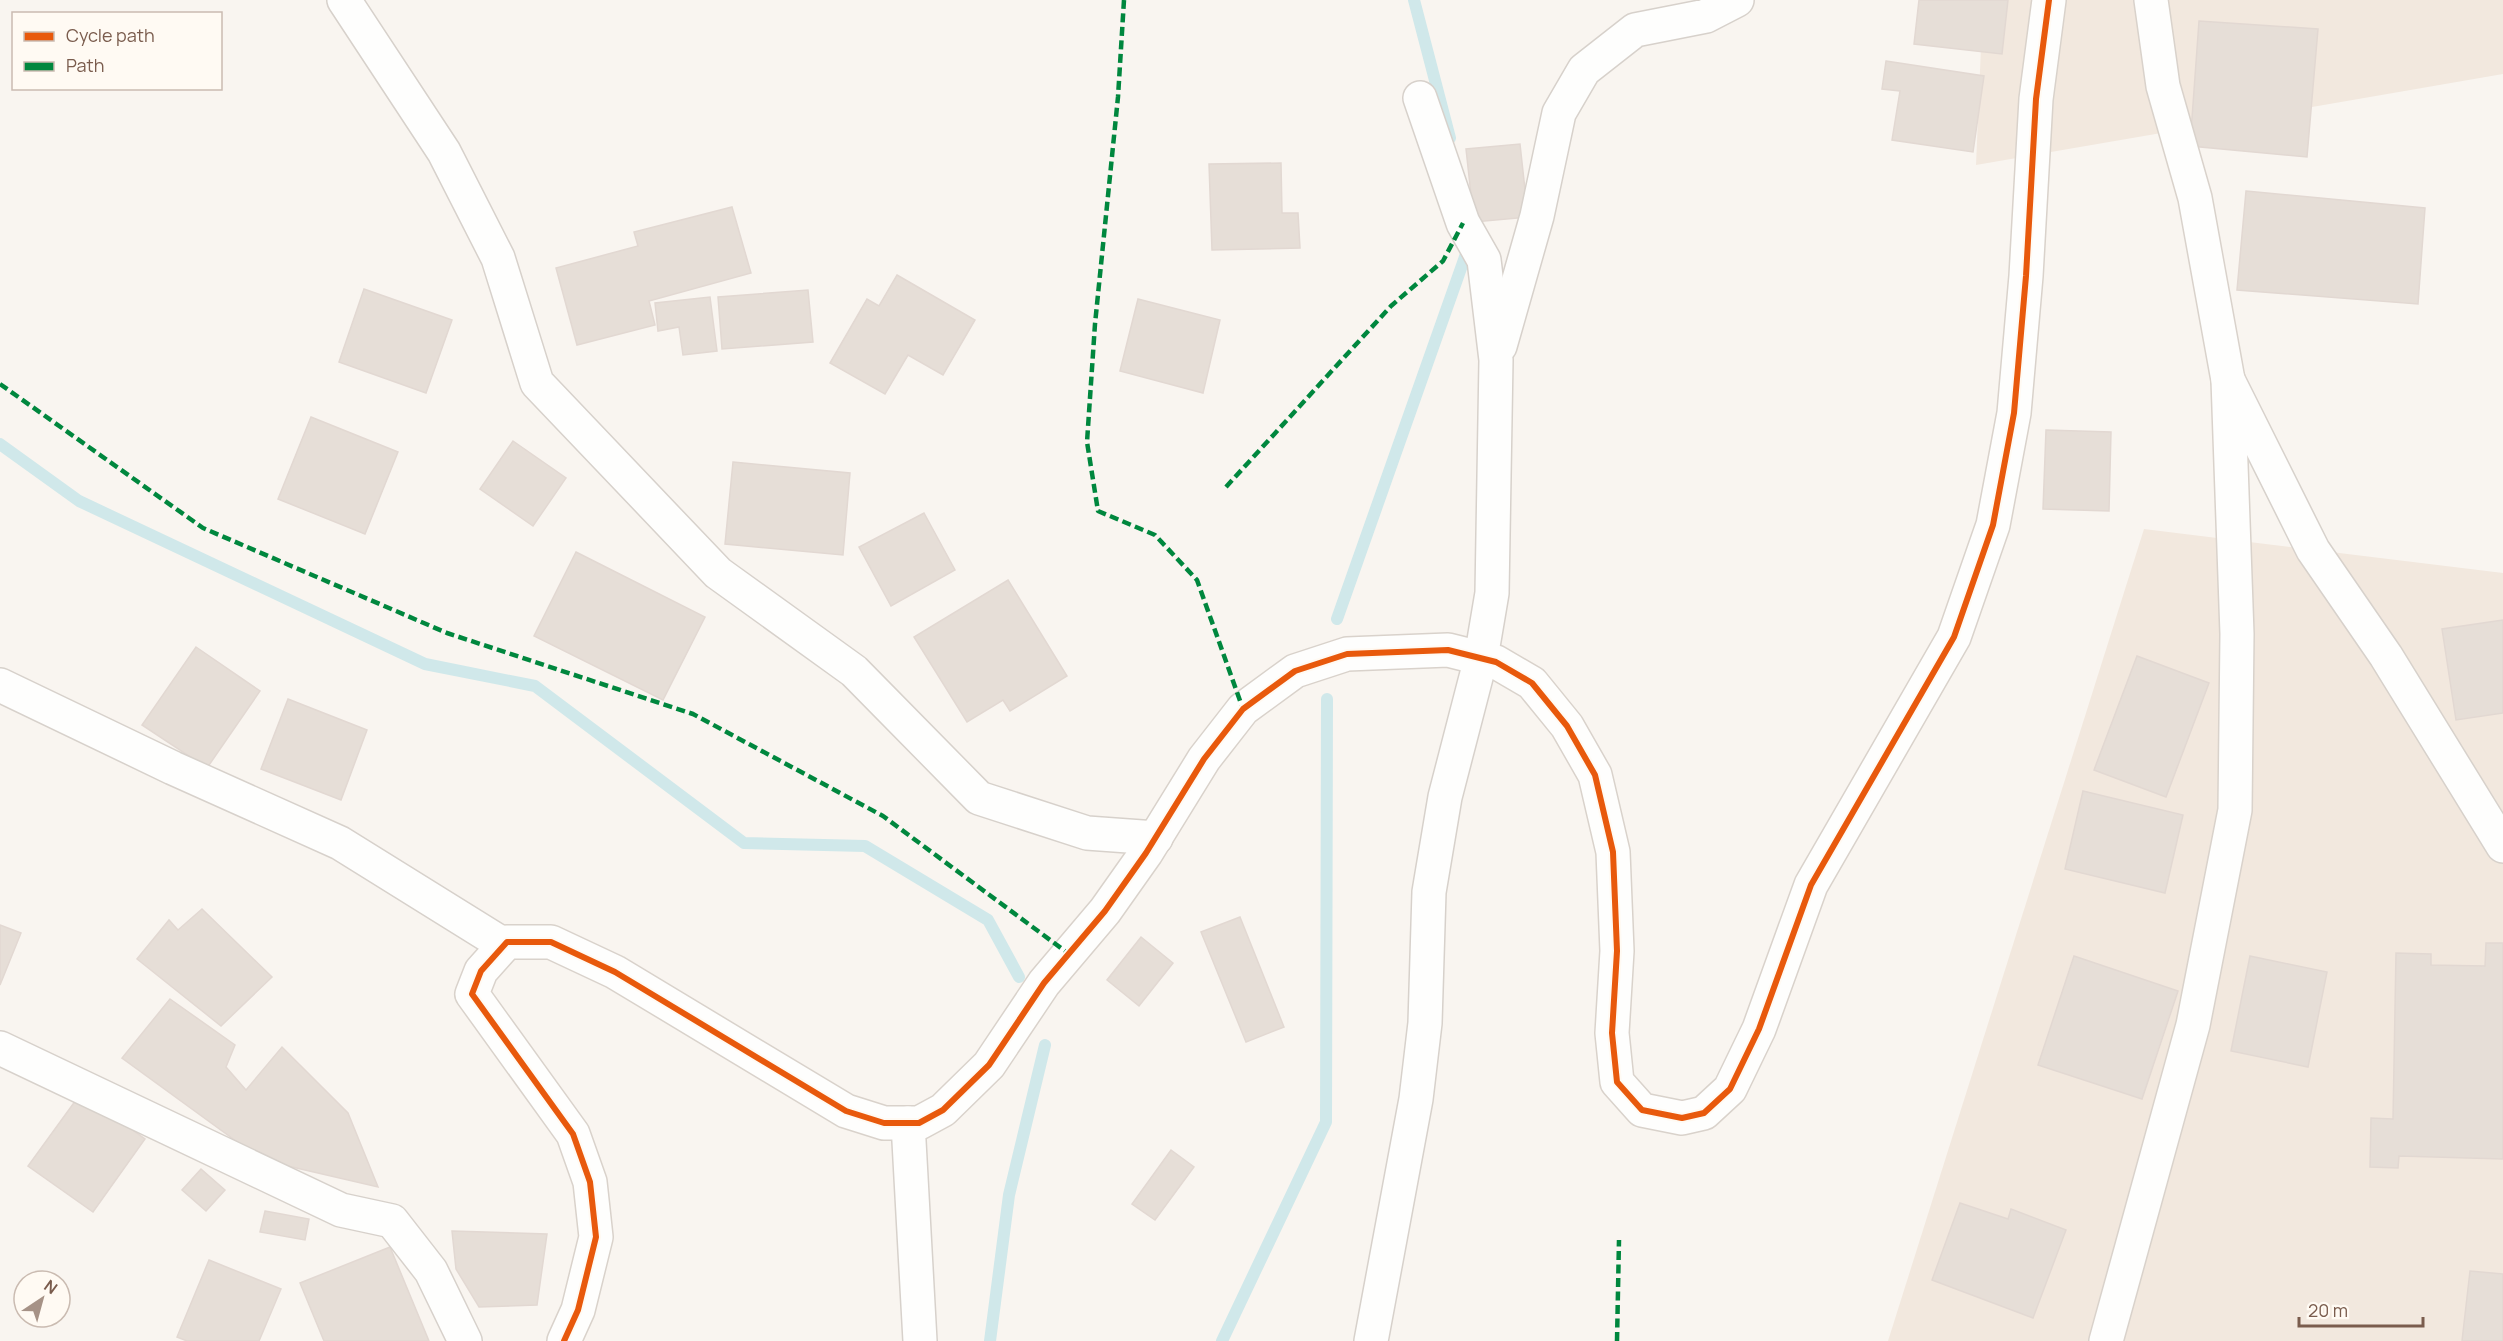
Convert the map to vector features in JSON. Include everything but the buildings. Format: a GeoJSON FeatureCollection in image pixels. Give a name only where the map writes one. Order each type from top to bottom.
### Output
{"type":"FeatureCollection","features":[{"type":"Feature","properties":{"kind":"street"},"geometry":{"type":"LineString","coordinates":[[344,0],[444,152],[498,258],[537,383],[718,573],[854,671],[979,798],[1087,833],[1156,838]]}},
{"type":"Feature","properties":{"kind":"street"},"geometry":{"type":"LineString","coordinates":[[1496,360],[1537,216],[1559,114],[1584,70],[1635,30],[1706,16],[1737,0]]}},
{"type":"Feature","properties":{"kind":"street"},"geometry":{"type":"LineString","coordinates":[[564,1341],[578,1310],[596,1237],[590,1182],[573,1134],[472,994],[481,971],[507,942],[551,942],[615,972],[846,1111],[884,1123],[919,1123],[944,1110],[989,1065],[1044,983],[1106,911],[1156,838],[1204,759],[1244,709],[1295,671],[1347,654],[1448,650],[1496,662],[1532,683],[1567,726],[1595,774],[1613,852],[1617,951],[1612,1033],[1617,1082],[1642,1110],[1682,1118],[1704,1113],[1730,1089],[1759,1029],[1811,885],[1954,637],[1993,525],[2014,413],[2026,276],[2036,99],[2049,0]]}},
{"type":"Feature","properties":{"kind":"street"},"geometry":{"type":"LineString","coordinates":[[2106,1341],[2193,1025],[2235,810],[2237,634],[2228,380],[2195,198],[2163,86],[2151,0]]}},
{"type":"Feature","properties":{"kind":"street"},"geometry":{"type":"LineString","coordinates":[[1371,1341],[1416,1099],[1425,1023],[1429,892],[1445,797],[1481,658],[1492,593],[1496,360],[1484,260],[1463,224],[1420,98]]}},
{"type":"Feature","properties":{"kind":"street"},"geometry":{"type":"LineString","coordinates":[[2228,380],[2313,550],[2386,656],[2503,846]]}},
{"type":"Feature","properties":{"kind":"street"},"geometry":{"type":"LineString","coordinates":[[0,686],[173,768],[340,843],[504,945]]}},
{"type":"Feature","properties":{"kind":"street"},"geometry":{"type":"LineString","coordinates":[[0,1048],[341,1210],[392,1221],[431,1271],[465,1341]]}},
{"type":"Feature","properties":{"kind":"street"},"geometry":{"type":"LineString","coordinates":[[908,1123],[920,1341]]}},
{"type":"Feature","properties":{"kind":"shaded area"},"geometry":{"type":"Polygon","coordinates":[[[1983,0],[2503,0],[2503,74],[1976,165],[1983,0]]]}},
{"type":"Feature","properties":{"kind":"shaded area"},"geometry":{"type":"Polygon","coordinates":[[[2144,529],[2503,573],[2503,1341],[1888,1341],[2144,529]]]}},
{"type":"Feature","properties":{"kind":"waterway"},"geometry":{"type":"LineString","coordinates":[[1414,0],[1450,138]]}},
{"type":"Feature","properties":{"kind":"waterway"},"geometry":{"type":"LineString","coordinates":[[1337,619],[1466,254]]}},
{"type":"Feature","properties":{"kind":"waterway"},"geometry":{"type":"LineString","coordinates":[[0,444],[79,501],[425,664],[535,686],[744,843],[865,846],[988,920],[1019,977]]}},
{"type":"Feature","properties":{"kind":"waterway"},"geometry":{"type":"LineString","coordinates":[[1222,1341],[1326,1122],[1327,699]]}},
{"type":"Feature","properties":{"kind":"waterway"},"geometry":{"type":"LineString","coordinates":[[990,1341],[1009,1195],[1045,1045]]}},
{"type":"Feature","properties":{"kind":"marked path"},"geometry":{"type":"LineString","coordinates":[[1124,0],[1118,97],[1095,324],[1087,442],[1098,511],[1155,535],[1197,580],[1243,709]]}},
{"type":"Feature","properties":{"kind":"marked path"},"geometry":{"type":"LineString","coordinates":[[1226,487],[1391,306],[1443,261],[1463,223]]}},
{"type":"Feature","properties":{"kind":"marked path"},"geometry":{"type":"LineString","coordinates":[[0,384],[203,528],[447,633],[693,714],[883,816],[1069,954]]}},
{"type":"Feature","properties":{"kind":"marked path"},"geometry":{"type":"LineString","coordinates":[[1617,1341],[1619,1240]]}},
{"type":"Feature","properties":{"kind":"cycle path"},"geometry":{"type":"LineString","coordinates":[[564,1341],[578,1310],[596,1237],[590,1182],[573,1134],[472,994],[481,971],[507,942],[551,942],[615,972],[846,1111],[884,1123],[919,1123],[943,1110],[989,1065],[1044,983],[1105,911],[1146,853],[1204,759],[1243,709],[1295,671],[1347,654],[1448,650],[1496,662],[1532,683],[1567,726],[1595,775],[1613,852],[1617,951],[1612,1033],[1617,1082],[1642,1110],[1682,1118],[1704,1113],[1730,1089],[1759,1029],[1811,885],[1954,637],[1993,525],[2014,413],[2026,276],[2036,99],[2049,0]]}}]}
